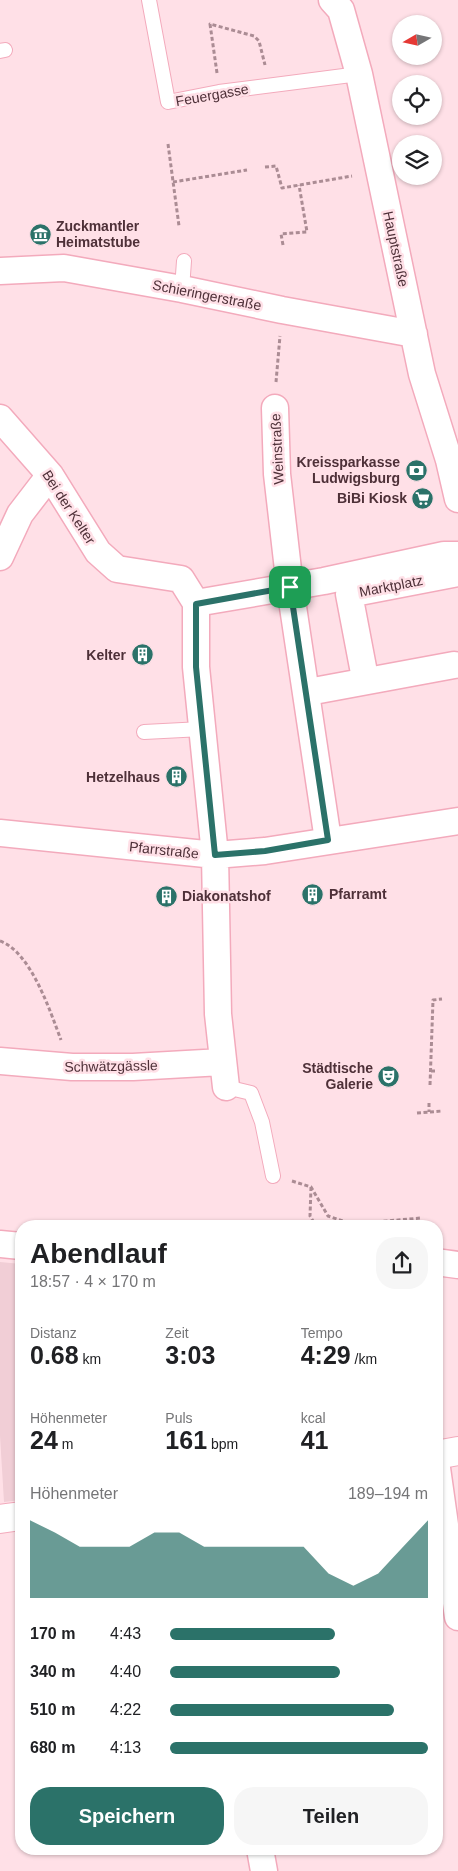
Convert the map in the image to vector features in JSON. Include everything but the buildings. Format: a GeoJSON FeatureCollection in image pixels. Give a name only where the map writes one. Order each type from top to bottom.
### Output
{"type":"FeatureCollection","features":[{"type":"Feature","properties":{"kind":"street","name":"Hauptstraße"},"geometry":{"type":"LineString","coordinates":[[332,0],[342,10],[359,74],[422,374],[458,499]]}},
{"type":"Feature","properties":{"kind":"street","name":"Schieringerstraße"},"geometry":{"type":"LineString","coordinates":[[0,270],[64,268],[182,289],[284,300],[414,334]]}},
{"type":"Feature","properties":{"kind":"street","name":"Weinstraße"},"geometry":{"type":"LineString","coordinates":[[275,408],[277,474],[290,587]]}},
{"type":"Feature","properties":{"kind":"street","name":"Bei der Kelter"},"geometry":{"type":"LineString","coordinates":[[0,418],[50,475],[98,552],[117,569],[181,579],[196,604]]}},
{"type":"Feature","properties":{"kind":"street"},"geometry":{"type":"LineString","coordinates":[[0,557],[20,514],[50,475]]}},
{"type":"Feature","properties":{"kind":"street","name":"Marktplatz"},"geometry":{"type":"LineString","coordinates":[[196,604],[290,587],[444,555],[458,555]]}},
{"type":"Feature","properties":{"kind":"street","name":"Marktplatz"},"geometry":{"type":"LineString","coordinates":[[364,678],[349,594],[458,573]]}},
{"type":"Feature","properties":{"kind":"street"},"geometry":{"type":"LineString","coordinates":[[290,587],[328,840]]}},
{"type":"Feature","properties":{"kind":"street"},"geometry":{"type":"LineString","coordinates":[[196,604],[196,667],[215,855],[218,1014],[226,1087]]}},
{"type":"Feature","properties":{"kind":"street"},"geometry":{"type":"LineString","coordinates":[[456,663],[326,687],[364,678],[456,663]]}},
{"type":"Feature","properties":{"kind":"street","name":"Pfarrstraße"},"geometry":{"type":"LineString","coordinates":[[0,833],[215,855],[296,846],[458,821]]}},
{"type":"Feature","properties":{"kind":"street","name":"Schwätzgässle"},"geometry":{"type":"LineString","coordinates":[[0,1061],[72,1067],[133,1067],[222,1062]]}},
{"type":"Feature","properties":{"kind":"street"},"geometry":{"type":"LineString","coordinates":[[0,1244],[15,1245]]}},
{"type":"Feature","properties":{"kind":"street"},"geometry":{"type":"LineString","coordinates":[[443,1263],[458,1265]]}},
{"type":"Feature","properties":{"kind":"street"},"geometry":{"type":"LineString","coordinates":[[443,1454],[458,1451]]}},
{"type":"Feature","properties":{"kind":"street"},"geometry":{"type":"LineString","coordinates":[[443,1511],[458,1617]]}},
{"type":"Feature","properties":{"kind":"street"},"geometry":{"type":"LineString","coordinates":[[0,1519],[15,1517]]}},
{"type":"Feature","properties":{"kind":"street"},"geometry":{"type":"LineString","coordinates":[[261,1855],[264,1871]]}},
{"type":"Feature","properties":{"kind":"lane","name":"Feuergasse"},"geometry":{"type":"LineString","coordinates":[[149,0],[168,102],[219,92],[359,74]]}},
{"type":"Feature","properties":{"kind":"lane"},"geometry":{"type":"LineString","coordinates":[[182,289],[184,261]]}},
{"type":"Feature","properties":{"kind":"lane"},"geometry":{"type":"LineString","coordinates":[[144,732],[202,729]]}},
{"type":"Feature","properties":{"kind":"lane"},"geometry":{"type":"LineString","coordinates":[[226,1087],[251,1093],[262,1122],[273,1176]]}},
{"type":"Feature","properties":{"kind":"path"},"geometry":{"type":"LineString","coordinates":[[219,92],[210,24],[254,36],[259,41],[270,85]]}},
{"type":"Feature","properties":{"kind":"path"},"geometry":{"type":"LineString","coordinates":[[168,144],[179,226]]}},
{"type":"Feature","properties":{"kind":"path"},"geometry":{"type":"LineString","coordinates":[[266,167],[276,166],[282,188],[354,175]]}},
{"type":"Feature","properties":{"kind":"path"},"geometry":{"type":"LineString","coordinates":[[173,182],[247,170]]}},
{"type":"Feature","properties":{"kind":"path"},"geometry":{"type":"LineString","coordinates":[[282,245],[281,234],[307,232],[299,185]]}},
{"type":"Feature","properties":{"kind":"path","name":"Weinstraße"},"geometry":{"type":"LineString","coordinates":[[275,408],[284,300]]}},
{"type":"Feature","properties":{"kind":"path"},"geometry":{"type":"LineString","coordinates":[[0,941],[21,956],[36,979],[72,1067]]}},
{"type":"Feature","properties":{"kind":"path"},"geometry":{"type":"LineString","coordinates":[[430,1085],[433,1000],[442,999]]}},
{"type":"Feature","properties":{"kind":"path"},"geometry":{"type":"LineString","coordinates":[[431,1071],[437,1071]]}},
{"type":"Feature","properties":{"kind":"path"},"geometry":{"type":"LineString","coordinates":[[430,1103],[430,1112]]}},
{"type":"Feature","properties":{"kind":"path"},"geometry":{"type":"LineString","coordinates":[[417,1113],[442,1112]]}},
{"type":"Feature","properties":{"kind":"path"},"geometry":{"type":"LineString","coordinates":[[273,1176],[311,1187],[328,1216],[340,1220]]}},
{"type":"Feature","properties":{"kind":"path"},"geometry":{"type":"LineString","coordinates":[[311,1187],[310,1216],[312,1220]]}},
{"type":"Feature","properties":{"kind":"path"},"geometry":{"type":"LineString","coordinates":[[399,1220],[422,1218]]}},
{"type":"Feature","properties":{"kind":"shaded area"},"geometry":{"type":"Polygon","coordinates":[[[0,1262],[15,1263],[15,1501],[4,1502],[0,1436],[0,1262]]]}},
{"type":"Feature","properties":{"kind":"place","name":"Zuckmantler Heimatstube"},"geometry":{"type":"Point","coordinates":[40,234]}},
{"type":"Feature","properties":{"kind":"place","name":"Kreissparkasse Ludwigsburg"},"geometry":{"type":"Point","coordinates":[416,470]}},
{"type":"Feature","properties":{"kind":"place","name":"BiBi Kiosk"},"geometry":{"type":"Point","coordinates":[423,498]}},
{"type":"Feature","properties":{"kind":"place","name":"Kelter"},"geometry":{"type":"Point","coordinates":[142,655]}},
{"type":"Feature","properties":{"kind":"place","name":"Hetzelhaus"},"geometry":{"type":"Point","coordinates":[176,777]}},
{"type":"Feature","properties":{"kind":"place","name":"Pfarramt"},"geometry":{"type":"Point","coordinates":[313,894]}},
{"type":"Feature","properties":{"kind":"place","name":"Diakonatshof"},"geometry":{"type":"Point","coordinates":[166,896]}},
{"type":"Feature","properties":{"kind":"place","name":"Städtische Galerie"},"geometry":{"type":"Point","coordinates":[389,1076]}},
{"type":"Feature","properties":{"kind":"route"},"geometry":{"type":"LineString","coordinates":[[290,587],[328,840],[265,851],[215,855],[196,667],[196,604],[290,587]]}}]}
